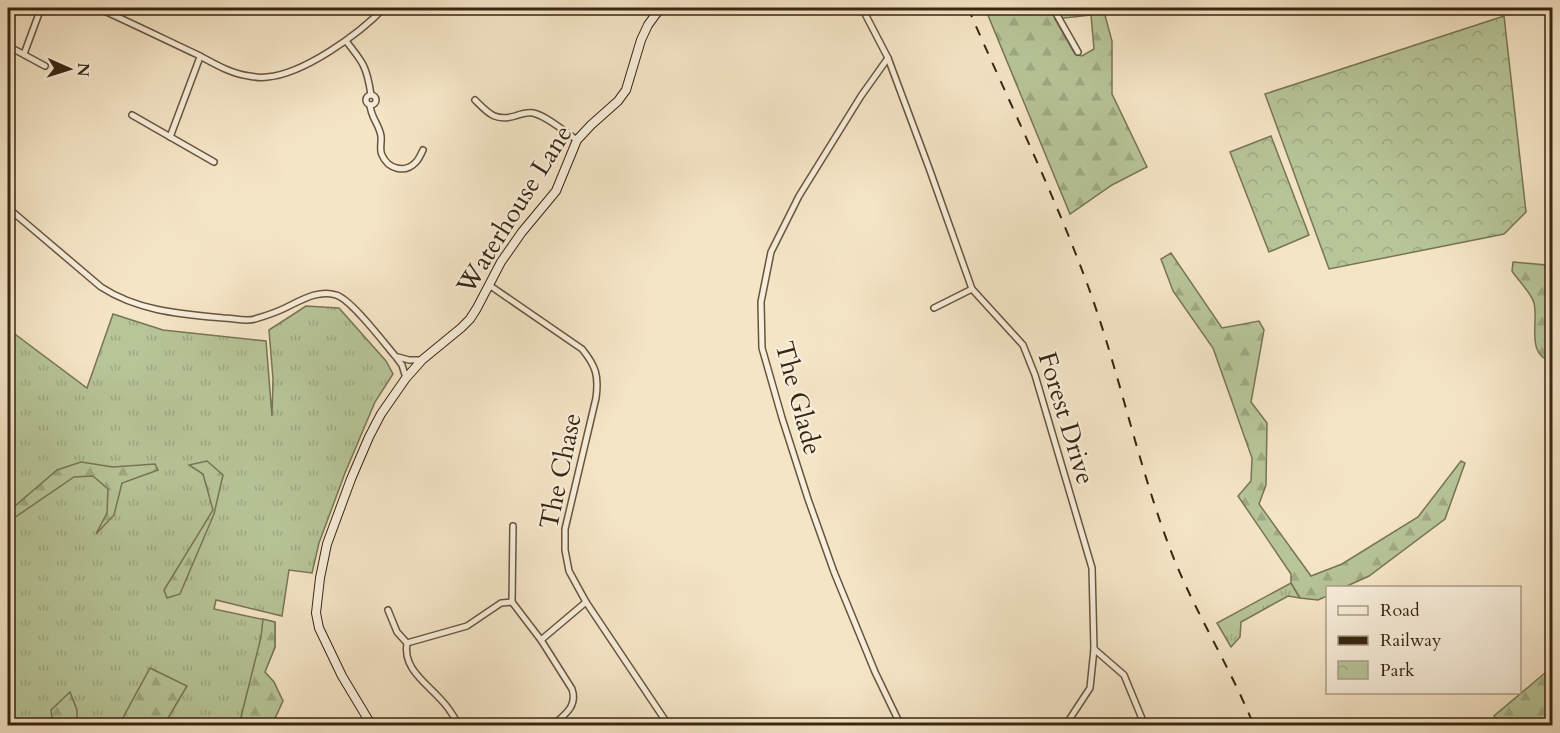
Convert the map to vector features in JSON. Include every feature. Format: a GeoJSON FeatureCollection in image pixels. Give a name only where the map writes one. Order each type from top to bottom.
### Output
{"type":"FeatureCollection","features":[{"type":"Feature","properties":{"kind":"main road","name":"Waterhouse Lane"},"geometry":{"type":"LineString","coordinates":[[372,726],[342,676],[317,622],[316,607],[320,578],[327,544],[336,518],[369,437],[381,414],[406,378],[422,360],[470,319],[501,262],[556,191],[577,140],[626,90],[644,33],[662,8]]}},
{"type":"Feature","properties":{"kind":"street"},"geometry":{"type":"LineString","coordinates":[[24,54],[41,8]]}},
{"type":"Feature","properties":{"kind":"street"},"geometry":{"type":"LineString","coordinates":[[98,8],[223,68],[246,76],[268,77],[311,62],[346,41],[384,8]]}},
{"type":"Feature","properties":{"kind":"street","name":"Forest Drive"},"geometry":{"type":"LineString","coordinates":[[862,8],[888,58],[972,289],[1023,345],[1035,375],[1092,568],[1094,649],[1090,688],[1065,726]]}},
{"type":"Feature","properties":{"kind":"street"},"geometry":{"type":"LineString","coordinates":[[1053,8],[1078,52]]}},
{"type":"Feature","properties":{"kind":"street"},"geometry":{"type":"LineString","coordinates":[[346,41],[364,64],[369,76],[371,95],[366,99],[381,136],[382,155],[390,165],[400,169],[416,163],[423,150]]}},
{"type":"Feature","properties":{"kind":"street"},"geometry":{"type":"LineString","coordinates":[[8,46],[45,66]]}},
{"type":"Feature","properties":{"kind":"street"},"geometry":{"type":"LineString","coordinates":[[170,137],[200,57]]}},
{"type":"Feature","properties":{"kind":"street","name":"The Glade"},"geometry":{"type":"LineString","coordinates":[[888,58],[861,96],[799,196],[771,252],[761,302],[762,348],[808,499],[834,572],[875,672],[901,726]]}},
{"type":"Feature","properties":{"kind":"street"},"geometry":{"type":"LineString","coordinates":[[475,100],[494,117],[507,118],[526,113],[537,114],[577,140]]}},
{"type":"Feature","properties":{"kind":"street"},"geometry":{"type":"LineString","coordinates":[[132,115],[214,162]]}},
{"type":"Feature","properties":{"kind":"street"},"geometry":{"type":"LineString","coordinates":[[8,208],[101,287],[138,305],[186,315],[253,320],[278,312],[315,295],[330,293],[337,295],[355,309],[396,357],[402,365],[406,378]]}},
{"type":"Feature","properties":{"kind":"street","name":"The Chase"},"geometry":{"type":"LineString","coordinates":[[489,285],[582,349],[591,360],[596,372],[596,398],[564,539],[566,561],[586,602],[669,726]]}},
{"type":"Feature","properties":{"kind":"street"},"geometry":{"type":"LineString","coordinates":[[934,308],[972,289]]}},
{"type":"Feature","properties":{"kind":"street"},"geometry":{"type":"LineString","coordinates":[[396,357],[422,360]]}},
{"type":"Feature","properties":{"kind":"street"},"geometry":{"type":"LineString","coordinates":[[513,526],[512,603],[541,640],[574,695],[572,708],[552,726]]}},
{"type":"Feature","properties":{"kind":"street"},"geometry":{"type":"LineString","coordinates":[[541,640],[586,602]]}},
{"type":"Feature","properties":{"kind":"street"},"geometry":{"type":"LineString","coordinates":[[407,643],[467,626],[501,603],[512,603]]}},
{"type":"Feature","properties":{"kind":"street"},"geometry":{"type":"LineString","coordinates":[[388,609],[397,632],[407,643]]}},
{"type":"Feature","properties":{"kind":"street"},"geometry":{"type":"LineString","coordinates":[[407,643],[409,665],[444,703],[460,726]]}},
{"type":"Feature","properties":{"kind":"street"},"geometry":{"type":"LineString","coordinates":[[1094,649],[1125,675],[1145,726]]}},
{"type":"Feature","properties":{"kind":"green space"},"geometry":{"type":"Polygon","coordinates":[[[985,8],[1103,8],[1112,41],[1112,94],[1147,167],[1112,185],[1070,214],[985,8]],[[1091,15],[1055,19],[1075,54],[1082,56],[1094,49],[1091,15]]]}},
{"type":"Feature","properties":{"kind":"green space"},"geometry":{"type":"Polygon","coordinates":[[[1504,16],[1526,212],[1504,234],[1329,269],[1265,94],[1504,16]]]}},
{"type":"Feature","properties":{"kind":"green space"},"geometry":{"type":"Polygon","coordinates":[[[1271,136],[1309,235],[1269,252],[1230,152],[1271,136]]]}},
{"type":"Feature","properties":{"kind":"green space"},"geometry":{"type":"Polygon","coordinates":[[[1171,253],[1222,328],[1259,321],[1264,330],[1251,402],[1267,423],[1266,485],[1259,504],[1311,576],[1342,564],[1418,517],[1461,461],[1465,463],[1445,519],[1369,576],[1347,586],[1326,586],[1326,596],[1318,600],[1300,598],[1291,583],[1291,574],[1238,496],[1251,481],[1252,458],[1213,348],[1173,291],[1161,259],[1171,253]]]}},
{"type":"Feature","properties":{"kind":"green space"},"geometry":{"type":"Polygon","coordinates":[[[1513,262],[1547,265],[1548,294],[1552,295],[1552,362],[1538,352],[1533,299],[1512,271],[1513,262]]]}},
{"type":"Feature","properties":{"kind":"green space"},"geometry":{"type":"Polygon","coordinates":[[[306,306],[339,308],[386,361],[393,374],[375,402],[345,473],[319,543],[312,573],[289,570],[282,616],[216,600],[214,609],[275,622],[275,647],[246,725],[8,725],[8,329],[87,388],[113,314],[163,330],[266,341],[272,416],[273,379],[269,330],[306,306]]]}},
{"type":"Feature","properties":{"kind":"green space"},"geometry":{"type":"Polygon","coordinates":[[[207,461],[223,475],[214,514],[180,594],[167,598],[164,590],[213,510],[203,474],[189,465],[207,461]]]}},
{"type":"Feature","properties":{"kind":"green space"},"geometry":{"type":"Polygon","coordinates":[[[81,462],[113,467],[155,464],[158,470],[122,483],[114,515],[96,534],[107,513],[108,489],[93,476],[74,477],[8,522],[8,512],[57,470],[81,462]]]}},
{"type":"Feature","properties":{"kind":"green space"},"geometry":{"type":"Polygon","coordinates":[[[1291,583],[1300,598],[1288,596],[1241,622],[1240,637],[1231,647],[1217,623],[1291,583]]]}},
{"type":"Feature","properties":{"kind":"green space"},"geometry":{"type":"Polygon","coordinates":[[[263,619],[275,622],[275,647],[265,672],[274,682],[283,701],[272,725],[239,725],[261,637],[263,619]]]}},
{"type":"Feature","properties":{"kind":"green space"},"geometry":{"type":"Polygon","coordinates":[[[1552,667],[1552,725],[1499,725],[1494,716],[1552,667]]]}},
{"type":"Feature","properties":{"kind":"green space"},"geometry":{"type":"Polygon","coordinates":[[[150,668],[187,686],[164,725],[119,725],[150,668]]]}},
{"type":"Feature","properties":{"kind":"green space"},"geometry":{"type":"Polygon","coordinates":[[[70,692],[77,710],[77,725],[53,725],[51,710],[70,692]]]}},
{"type":"Feature","properties":{"kind":"railway"},"geometry":{"type":"LineString","coordinates":[[968,8],[1045,181],[1088,286],[1147,481],[1178,569],[1254,726]]}}]}
